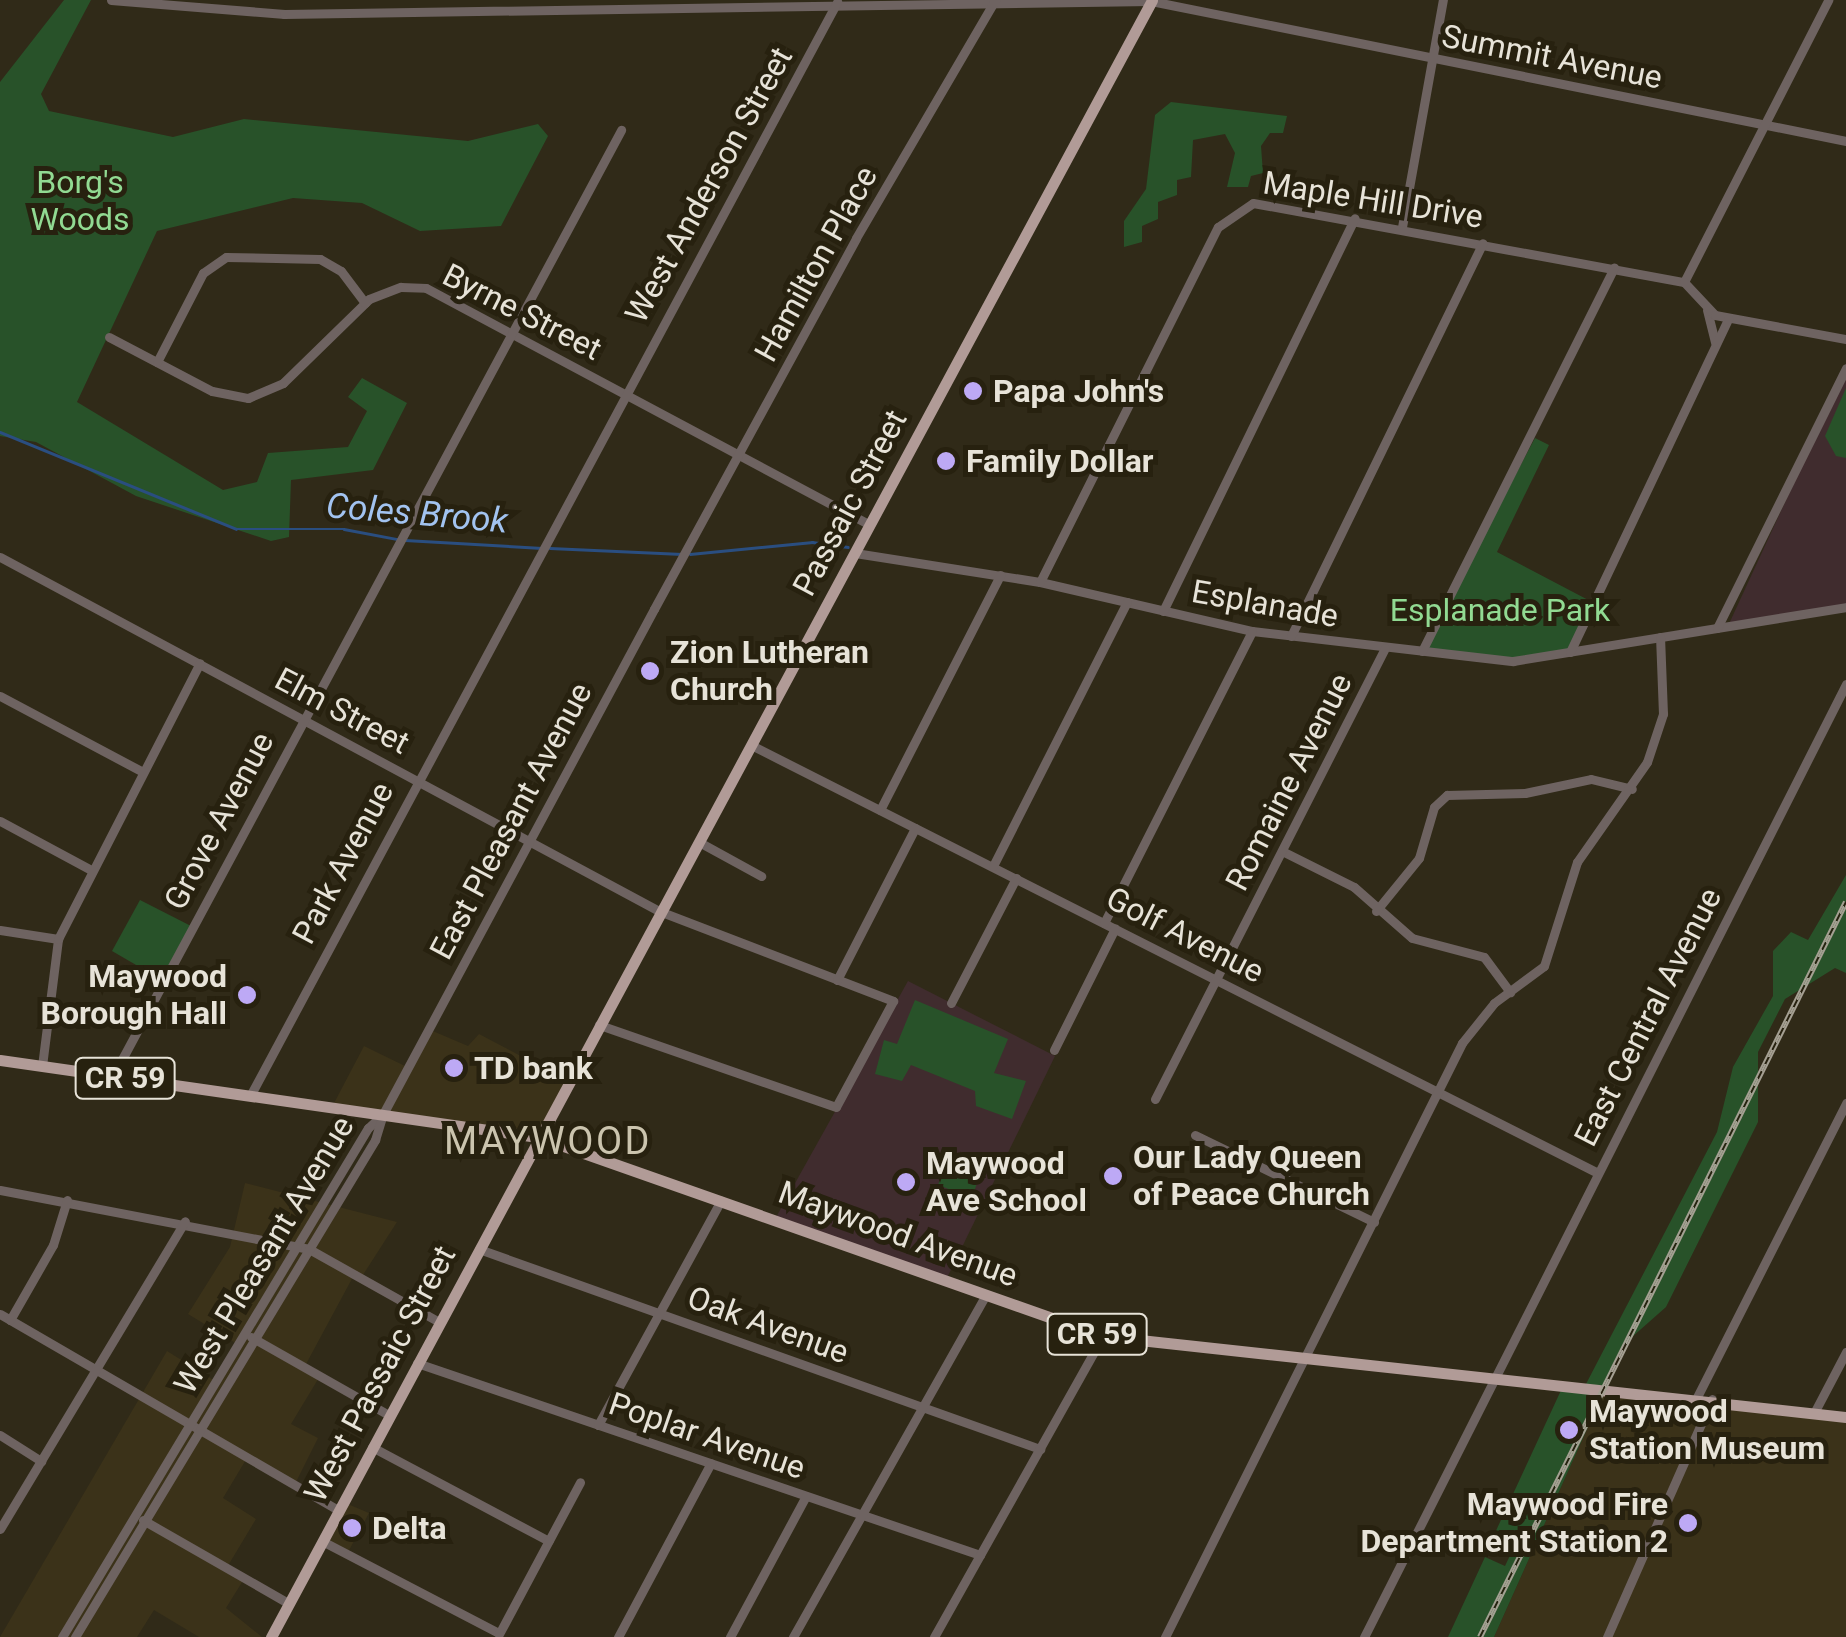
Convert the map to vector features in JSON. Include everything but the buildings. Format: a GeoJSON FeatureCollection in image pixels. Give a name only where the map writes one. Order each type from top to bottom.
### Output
{"type":"FeatureCollection","features":[{"type":"Feature","properties":{"kind":"main road","name":"Passaic Street"},"geometry":{"type":"LineString","coordinates":[[538,1138],[1152,0]]}},
{"type":"Feature","properties":{"kind":"main road","name":"Maywood Avenue"},"geometry":{"type":"LineString","coordinates":[[0,1060],[538,1138],[1102,1336],[1494,1374],[1846,1417]]}},
{"type":"Feature","properties":{"kind":"main road","name":"West Passaic Street"},"geometry":{"type":"LineString","coordinates":[[275,1635],[288,1603],[538,1138]]}},
{"type":"Feature","properties":{"kind":"street","name":"Summit Avenue"},"geometry":{"type":"LineString","coordinates":[[111,0],[200,3],[295,14],[456,11],[551,4],[1152,0],[1846,141]]}},
{"type":"Feature","properties":{"kind":"street"},"geometry":{"type":"LineString","coordinates":[[295,14],[302,0]]}},
{"type":"Feature","properties":{"kind":"street"},"geometry":{"type":"LineString","coordinates":[[456,11],[462,0]]}},
{"type":"Feature","properties":{"kind":"street","name":"Hamilton Place"},"geometry":{"type":"LineString","coordinates":[[685,554],[856,238],[995,0]]}},
{"type":"Feature","properties":{"kind":"street"},"geometry":{"type":"LineString","coordinates":[[1402,228],[1444,0]]}},
{"type":"Feature","properties":{"kind":"street"},"geometry":{"type":"LineString","coordinates":[[1715,347],[1705,308],[1684,282],[1828,0]]}},
{"type":"Feature","properties":{"kind":"street","name":"West Anderson Street"},"geometry":{"type":"LineString","coordinates":[[540,548],[837,2]]}},
{"type":"Feature","properties":{"kind":"street","name":"Grove Avenue"},"geometry":{"type":"LineString","coordinates":[[113,1076],[621,130]]}},
{"type":"Feature","properties":{"kind":"street","name":"Maple Hill Drive"},"geometry":{"type":"LineString","coordinates":[[1040,582],[1224,218],[1264,202],[1684,282]]}},
{"type":"Feature","properties":{"kind":"street"},"geometry":{"type":"LineString","coordinates":[[1163,610],[1355,218]]}},
{"type":"Feature","properties":{"kind":"street"},"geometry":{"type":"LineString","coordinates":[[1290,636],[1482,243]]}},
{"type":"Feature","properties":{"kind":"street"},"geometry":{"type":"LineString","coordinates":[[157,362],[202,273],[226,257],[320,259],[341,270],[365,304]]}},
{"type":"Feature","properties":{"kind":"street"},"geometry":{"type":"LineString","coordinates":[[1422,651],[1614,268]]}},
{"type":"Feature","properties":{"kind":"street","name":"Byrne Street"},"geometry":{"type":"LineString","coordinates":[[109,337],[224,396],[259,396],[283,384],[365,304],[388,290],[426,288],[870,525]]}},
{"type":"Feature","properties":{"kind":"street"},"geometry":{"type":"LineString","coordinates":[[1705,308],[1728,319],[1846,339]]}},
{"type":"Feature","properties":{"kind":"street"},"geometry":{"type":"LineString","coordinates":[[1570,652],[1728,319]]}},
{"type":"Feature","properties":{"kind":"street"},"geometry":{"type":"LineString","coordinates":[[1717,628],[1846,368]]}},
{"type":"Feature","properties":{"kind":"street","name":"Park Avenue"},"geometry":{"type":"LineString","coordinates":[[250,1096],[540,548]]}},
{"type":"Feature","properties":{"kind":"street","name":"Esplanade"},"geometry":{"type":"LineString","coordinates":[[855,553],[1040,582],[1252,632],[1513,661],[1846,607]]}},
{"type":"Feature","properties":{"kind":"street","name":"East Pleasant Avenue"},"geometry":{"type":"LineString","coordinates":[[382,1114],[685,554]]}},
{"type":"Feature","properties":{"kind":"street","name":"Elm Street"},"geometry":{"type":"LineString","coordinates":[[0,557],[659,911],[894,1000],[836,1107],[599,1025]]}},
{"type":"Feature","properties":{"kind":"street"},"geometry":{"type":"LineString","coordinates":[[880,810],[1000,575]]}},
{"type":"Feature","properties":{"kind":"street"},"geometry":{"type":"LineString","coordinates":[[993,866],[1127,602]]}},
{"type":"Feature","properties":{"kind":"street"},"geometry":{"type":"LineString","coordinates":[[1104,922],[1252,632]]}},
{"type":"Feature","properties":{"kind":"street"},"geometry":{"type":"LineString","coordinates":[[1165,1637],[1471,1028],[1544,966],[1578,862],[1632,789],[1663,714],[1660,637]]}},
{"type":"Feature","properties":{"kind":"street","name":"Romaine Avenue"},"geometry":{"type":"LineString","coordinates":[[1155,1100],[1384,648]]}},
{"type":"Feature","properties":{"kind":"street"},"geometry":{"type":"LineString","coordinates":[[42,1066],[58,938],[200,663]]}},
{"type":"Feature","properties":{"kind":"street","name":"East Central Avenue"},"geometry":{"type":"LineString","coordinates":[[1364,1637],[1846,684]]}},
{"type":"Feature","properties":{"kind":"street"},"geometry":{"type":"LineString","coordinates":[[0,696],[143,772]]}},
{"type":"Feature","properties":{"kind":"street","name":"Golf Avenue"},"geometry":{"type":"LineString","coordinates":[[751,745],[1596,1172]]}},
{"type":"Feature","properties":{"kind":"street"},"geometry":{"type":"LineString","coordinates":[[1376,910],[1414,867],[1434,807],[1447,795],[1525,793],[1591,779],[1632,789]]}},
{"type":"Feature","properties":{"kind":"street"},"geometry":{"type":"LineString","coordinates":[[0,821],[91,870]]}},
{"type":"Feature","properties":{"kind":"street"},"geometry":{"type":"LineString","coordinates":[[837,980],[915,828]]}},
{"type":"Feature","properties":{"kind":"street"},"geometry":{"type":"LineString","coordinates":[[698,842],[761,876]]}},
{"type":"Feature","properties":{"kind":"street"},"geometry":{"type":"LineString","coordinates":[[1282,850],[1354,887],[1412,938],[1484,957],[1510,992]]}},
{"type":"Feature","properties":{"kind":"street"},"geometry":{"type":"LineString","coordinates":[[951,1003],[1016,878]]}},
{"type":"Feature","properties":{"kind":"street"},"geometry":{"type":"LineString","coordinates":[[1054,1050],[1115,928]]}},
{"type":"Feature","properties":{"kind":"street"},"geometry":{"type":"LineString","coordinates":[[0,930],[58,938]]}},
{"type":"Feature","properties":{"kind":"street"},"geometry":{"type":"LineString","coordinates":[[1697,1397],[1846,1103]]}},
{"type":"Feature","properties":{"kind":"street","name":"West Pleasant Avenue"},"geometry":{"type":"LineString","coordinates":[[62,1637],[296,1246],[382,1114]]}},
{"type":"Feature","properties":{"kind":"street","name":"West Pleasant Avenue"},"geometry":{"type":"LineString","coordinates":[[75,1637],[376,1140],[382,1114]]}},
{"type":"Feature","properties":{"kind":"street"},"geometry":{"type":"LineString","coordinates":[[1195,1135],[1374,1222]]}},
{"type":"Feature","properties":{"kind":"street"},"geometry":{"type":"LineString","coordinates":[[0,1190],[185,1221],[309,1248],[439,1322]]}},
{"type":"Feature","properties":{"kind":"street"},"geometry":{"type":"LineString","coordinates":[[10,1320],[53,1246],[68,1200]]}},
{"type":"Feature","properties":{"kind":"street"},"geometry":{"type":"LineString","coordinates":[[598,1425],[721,1200]]}},
{"type":"Feature","properties":{"kind":"street"},"geometry":{"type":"LineString","coordinates":[[0,1529],[185,1221]]}},
{"type":"Feature","properties":{"kind":"street","name":"Oak Avenue"},"geometry":{"type":"LineString","coordinates":[[478,1249],[1040,1449]]}},
{"type":"Feature","properties":{"kind":"street"},"geometry":{"type":"LineString","coordinates":[[794,1637],[986,1294]]}},
{"type":"Feature","properties":{"kind":"street"},"geometry":{"type":"LineString","coordinates":[[0,1314],[338,1510]]}},
{"type":"Feature","properties":{"kind":"street"},"geometry":{"type":"LineString","coordinates":[[244,1333],[389,1415]]}},
{"type":"Feature","properties":{"kind":"street"},"geometry":{"type":"LineString","coordinates":[[934,1637],[1102,1336]]}},
{"type":"Feature","properties":{"kind":"street"},"geometry":{"type":"LineString","coordinates":[[1814,1413],[1846,1352]]}},
{"type":"Feature","properties":{"kind":"street","name":"Poplar Avenue"},"geometry":{"type":"LineString","coordinates":[[417,1363],[980,1556]]}},
{"type":"Feature","properties":{"kind":"street"},"geometry":{"type":"LineString","coordinates":[[1607,1637],[1712,1399]]}},
{"type":"Feature","properties":{"kind":"street"},"geometry":{"type":"LineString","coordinates":[[0,1435],[41,1460]]}},
{"type":"Feature","properties":{"kind":"street"},"geometry":{"type":"LineString","coordinates":[[372,1447],[549,1541]]}},
{"type":"Feature","properties":{"kind":"street"},"geometry":{"type":"LineString","coordinates":[[618,1637],[710,1464]]}},
{"type":"Feature","properties":{"kind":"street"},"geometry":{"type":"LineString","coordinates":[[322,1541],[498,1635],[580,1482]]}},
{"type":"Feature","properties":{"kind":"street"},"geometry":{"type":"LineString","coordinates":[[730,1637],[806,1496]]}},
{"type":"Feature","properties":{"kind":"street"},"geometry":{"type":"LineString","coordinates":[[134,1515],[288,1603]]}},
{"type":"Feature","properties":{"kind":"shaded area"},"geometry":{"type":"Polygon","coordinates":[[[1846,370],[1846,607],[1728,626],[1846,370]]]}},
{"type":"Feature","properties":{"kind":"shaded area"},"geometry":{"type":"Polygon","coordinates":[[[908,981],[1055,1056],[946,1280],[775,1219],[908,981]]]}},
{"type":"Feature","properties":{"kind":"shaded area"},"geometry":{"type":"Polygon","coordinates":[[[428,1029],[468,1046],[479,1034],[568,1081],[538,1137],[332,1107],[364,1046],[407,1067],[428,1029]]]}},
{"type":"Feature","properties":{"kind":"shaded area"},"geometry":{"type":"Polygon","coordinates":[[[245,1183],[397,1222],[361,1278],[354,1275],[305,1366],[320,1376],[291,1424],[318,1438],[294,1486],[247,1458],[223,1498],[256,1519],[226,1569],[244,1579],[226,1608],[262,1637],[199,1637],[154,1610],[137,1637],[0,1637],[167,1351],[215,1381],[237,1344],[188,1314],[230,1247],[245,1183]]]}},
{"type":"Feature","properties":{"kind":"shaded area"},"geometry":{"type":"Polygon","coordinates":[[[1604,1391],[1846,1419],[1846,1637],[1494,1637],[1604,1391]]]}},
{"type":"Feature","properties":{"kind":"shaded area"},"geometry":{"type":"Polygon","coordinates":[[[343,1502],[369,1513],[347,1554],[322,1541],[343,1502]]]}},
{"type":"Feature","properties":{"kind":"green space","name":"Borg's Woods"},"geometry":{"type":"Polygon","coordinates":[[[64,0],[91,0],[41,94],[49,111],[173,137],[244,119],[468,141],[538,124],[548,136],[501,226],[420,231],[362,203],[293,198],[157,231],[77,402],[223,490],[257,482],[268,453],[348,447],[367,411],[348,397],[362,378],[407,403],[373,470],[291,480],[289,537],[271,541],[136,496],[36,442],[0,436],[0,82],[64,0]]]}},
{"type":"Feature","properties":{"kind":"green space"},"geometry":{"type":"Polygon","coordinates":[[[1171,102],[1287,116],[1283,133],[1270,133],[1261,146],[1263,173],[1251,176],[1248,187],[1227,187],[1235,153],[1225,134],[1193,140],[1191,177],[1177,180],[1177,195],[1158,202],[1158,219],[1142,226],[1142,242],[1124,247],[1124,221],[1146,189],[1155,115],[1171,102]]]}},
{"type":"Feature","properties":{"kind":"green space"},"geometry":{"type":"Polygon","coordinates":[[[1846,388],[1846,458],[1836,456],[1825,436],[1846,388]]]}},
{"type":"Feature","properties":{"kind":"green space","name":"Esplanade Park"},"geometry":{"type":"Polygon","coordinates":[[[1535,438],[1549,445],[1497,552],[1594,603],[1570,652],[1513,661],[1422,651],[1535,438]]]}},
{"type":"Feature","properties":{"kind":"green space"},"geometry":{"type":"Polygon","coordinates":[[[1846,875],[1846,973],[1835,968],[1785,999],[1758,1052],[1758,1122],[1666,1307],[1623,1345],[1603,1386],[1586,1384],[1717,1132],[1733,1067],[1773,996],[1773,951],[1791,932],[1808,940],[1846,875]]]}},
{"type":"Feature","properties":{"kind":"green space"},"geometry":{"type":"Polygon","coordinates":[[[140,900],[191,926],[162,980],[112,951],[140,900]]]}},
{"type":"Feature","properties":{"kind":"green space"},"geometry":{"type":"Polygon","coordinates":[[[915,1000],[1008,1039],[994,1073],[1026,1081],[1012,1119],[976,1106],[975,1091],[911,1065],[902,1081],[875,1074],[884,1040],[897,1044],[915,1000]]]}},
{"type":"Feature","properties":{"kind":"green space"},"geometry":{"type":"Polygon","coordinates":[[[945,1165],[979,1177],[972,1198],[938,1185],[945,1165]]]}},
{"type":"Feature","properties":{"kind":"green space"},"geometry":{"type":"Polygon","coordinates":[[[1563,1386],[1604,1391],[1494,1637],[1448,1637],[1485,1557],[1505,1566],[1515,1545],[1494,1535],[1563,1386]]]}},
{"type":"Feature","properties":{"kind":"waterway","name":"Coles Brook"},"geometry":{"type":"LineString","coordinates":[[0,432],[236,529],[344,529],[397,539]]}},
{"type":"Feature","properties":{"kind":"waterway"},"geometry":{"type":"LineString","coordinates":[[405,540],[542,548]]}},
{"type":"Feature","properties":{"kind":"waterway","name":"Coles Brook"},"geometry":{"type":"LineString","coordinates":[[690,554],[812,542],[848,547]]}},
{"type":"Feature","properties":{"kind":"waterway","name":"Coles Brook"},"geometry":{"type":"LineString","coordinates":[[550,548],[682,554]]}},
{"type":"Feature","properties":{"kind":"railway"},"geometry":{"type":"LineString","coordinates":[[1480,1637],[1846,902]]}},
{"type":"Feature","properties":{"kind":"place","name":"Papa John's"},"geometry":{"type":"Point","coordinates":[973,391]}},
{"type":"Feature","properties":{"kind":"place","name":"Family Dollar"},"geometry":{"type":"Point","coordinates":[946,461]}},
{"type":"Feature","properties":{"kind":"place","name":"Zion Lutheran Church"},"geometry":{"type":"Point","coordinates":[650,671]}},
{"type":"Feature","properties":{"kind":"place","name":"Maywood Borough Hall"},"geometry":{"type":"Point","coordinates":[247,995]}},
{"type":"Feature","properties":{"kind":"place","name":"TD bank"},"geometry":{"type":"Point","coordinates":[454,1068]}},
{"type":"Feature","properties":{"kind":"place","name":"Our Lady Queen of Peace Church"},"geometry":{"type":"Point","coordinates":[1113,1176]}},
{"type":"Feature","properties":{"kind":"place","name":"Maywood Ave School"},"geometry":{"type":"Point","coordinates":[906,1182]}},
{"type":"Feature","properties":{"kind":"place","name":"Maywood Station Museum"},"geometry":{"type":"Point","coordinates":[1569,1430]}},
{"type":"Feature","properties":{"kind":"place","name":"Maywood Fire Department Station 2"},"geometry":{"type":"Point","coordinates":[1688,1523]}},
{"type":"Feature","properties":{"kind":"place","name":"Delta"},"geometry":{"type":"Point","coordinates":[352,1528]}},
{"type":"Feature","properties":{"kind":"district","name":"MAYWOOD"},"geometry":{"type":"Point","coordinates":[548,1142]}}]}
